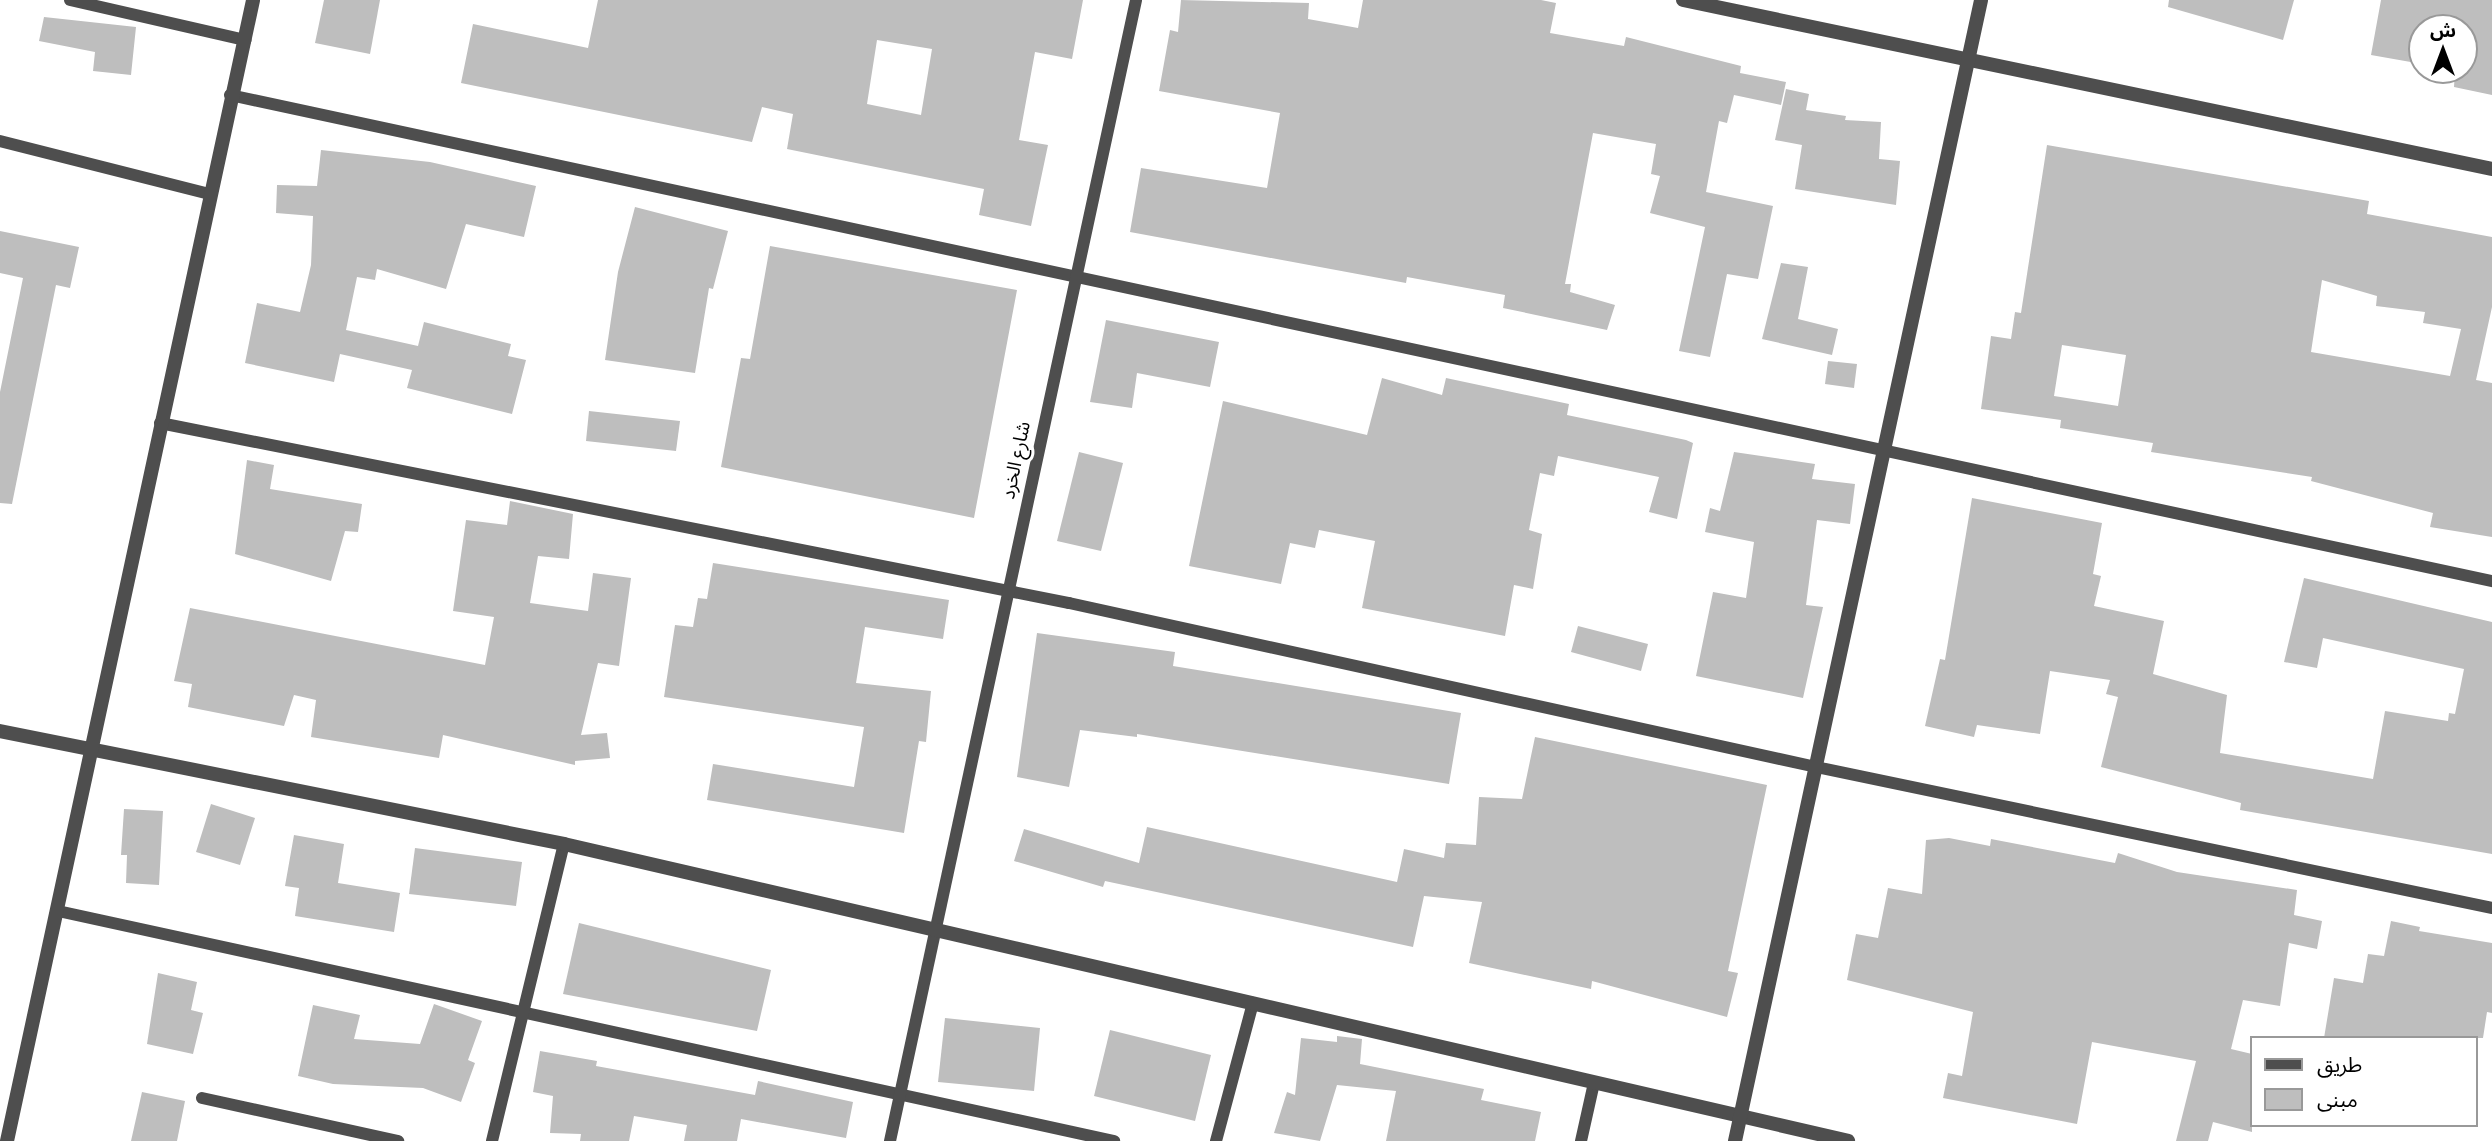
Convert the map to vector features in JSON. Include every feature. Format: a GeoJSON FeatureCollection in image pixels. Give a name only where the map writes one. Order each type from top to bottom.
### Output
{"type":"FeatureCollection","features":[{"type":"Feature","properties":{"kind":"street"},"geometry":{"type":"LineString","coordinates":[[7,1141],[230,95],[253,0]]}},
{"type":"Feature","properties":{"kind":"street"},"geometry":{"type":"LineString","coordinates":[[1683,0],[2492,169]]}},
{"type":"Feature","properties":{"kind":"street"},"geometry":{"type":"LineString","coordinates":[[1735,1141],[1971,59],[1981,0]]}},
{"type":"Feature","properties":{"kind":"street"},"geometry":{"type":"LineString","coordinates":[[0,731],[564,844],[1848,1141]]}},
{"type":"Feature","properties":{"kind":"lane"},"geometry":{"type":"LineString","coordinates":[[70,0],[245,40]]}},
{"type":"Feature","properties":{"kind":"lane","name":"شارع الخرد"},"geometry":{"type":"LineString","coordinates":[[890,1141],[933,928],[1136,0]]}},
{"type":"Feature","properties":{"kind":"lane"},"geometry":{"type":"LineString","coordinates":[[230,95],[2492,582]]}},
{"type":"Feature","properties":{"kind":"lane"},"geometry":{"type":"LineString","coordinates":[[0,141],[209,194]]}},
{"type":"Feature","properties":{"kind":"lane"},"geometry":{"type":"LineString","coordinates":[[160,423],[1006,593],[1816,767],[2492,908]]}},
{"type":"Feature","properties":{"kind":"lane"},"geometry":{"type":"LineString","coordinates":[[492,1141],[564,844]]}},
{"type":"Feature","properties":{"kind":"lane"},"geometry":{"type":"LineString","coordinates":[[58,911],[900,1091],[1114,1141]]}},
{"type":"Feature","properties":{"kind":"lane"},"geometry":{"type":"LineString","coordinates":[[1216,1141],[1252,1003]]}},
{"type":"Feature","properties":{"kind":"lane"},"geometry":{"type":"LineString","coordinates":[[1581,1141],[1594,1083]]}},
{"type":"Feature","properties":{"kind":"lane"},"geometry":{"type":"LineString","coordinates":[[202,1098],[398,1141]]}},
{"type":"Feature","properties":{"kind":"building"},"geometry":{"type":"Polygon","coordinates":[[[324,0],[380,0],[370,54],[315,43],[324,0]]]}},
{"type":"Feature","properties":{"kind":"building"},"geometry":{"type":"Polygon","coordinates":[[[598,0],[1083,0],[1072,59],[1035,52],[1019,140],[1048,145],[1031,226],[979,215],[984,189],[787,149],[793,114],[762,107],[752,142],[461,83],[473,24],[588,48],[598,0]],[[877,40],[867,104],[921,115],[932,49],[877,40]]]}},
{"type":"Feature","properties":{"kind":"building"},"geometry":{"type":"Polygon","coordinates":[[[1181,0],[1309,3],[1308,19],[1358,28],[1363,0],[1541,0],[1556,3],[1550,33],[1624,46],[1626,37],[1741,66],[1740,73],[1786,82],[1781,105],[1734,95],[1727,123],[1719,121],[1706,192],[1773,206],[1758,279],[1727,274],[1710,357],[1679,351],[1705,227],[1650,213],[1660,176],[1651,174],[1656,144],[1593,133],[1565,284],[1571,284],[1570,292],[1615,305],[1607,330],[1503,308],[1505,295],[1407,277],[1406,283],[1130,232],[1141,168],[1267,188],[1280,113],[1159,91],[1170,30],[1178,32],[1181,0]]]}},
{"type":"Feature","properties":{"kind":"building"},"geometry":{"type":"Polygon","coordinates":[[[2169,0],[2294,0],[2283,40],[2168,7],[2169,0]]]}},
{"type":"Feature","properties":{"kind":"building"},"geometry":{"type":"Polygon","coordinates":[[[2381,0],[2492,0],[2492,95],[2454,87],[2454,84],[2478,84],[2478,14],[2408,14],[2408,62],[2371,55],[2381,0]]]}},
{"type":"Feature","properties":{"kind":"building"},"geometry":{"type":"Polygon","coordinates":[[[44,17],[136,27],[131,75],[93,71],[95,52],[39,41],[44,17]]]}},
{"type":"Feature","properties":{"kind":"building"},"geometry":{"type":"Polygon","coordinates":[[[1786,89],[1809,94],[1806,110],[1846,116],[1845,120],[1881,122],[1879,159],[1900,161],[1896,205],[1795,189],[1802,145],[1775,140],[1786,89]]]}},
{"type":"Feature","properties":{"kind":"building"},"geometry":{"type":"Polygon","coordinates":[[[2047,145],[2369,201],[2367,214],[2492,237],[2492,307],[2476,380],[2492,383],[2492,537],[2430,527],[2433,513],[2311,481],[2312,477],[2151,452],[2153,443],[2060,428],[2061,420],[1981,409],[1991,336],[2011,339],[2015,312],[2021,313],[2047,145]],[[2322,280],[2311,352],[2450,376],[2461,329],[2423,323],[2425,312],[2376,306],[2377,296],[2322,280]],[[2062,345],[2054,396],[2118,406],[2126,355],[2062,345]]]}},
{"type":"Feature","properties":{"kind":"building"},"geometry":{"type":"Polygon","coordinates":[[[321,150],[430,162],[536,186],[524,237],[466,224],[446,289],[377,269],[375,280],[357,277],[346,330],[418,346],[424,322],[511,344],[508,356],[526,360],[512,414],[407,388],[412,370],[340,354],[334,382],[245,363],[257,303],[300,312],[311,265],[313,216],[276,213],[277,185],[317,186],[321,150]]]}},
{"type":"Feature","properties":{"kind":"building"},"geometry":{"type":"Polygon","coordinates":[[[635,207],[728,231],[713,289],[709,288],[695,373],[605,360],[618,272],[635,207]]]}},
{"type":"Feature","properties":{"kind":"building"},"geometry":{"type":"Polygon","coordinates":[[[0,231],[79,247],[70,288],[56,285],[12,504],[0,503],[0,392],[23,278],[0,273],[0,231]]]}},
{"type":"Feature","properties":{"kind":"building"},"geometry":{"type":"Polygon","coordinates":[[[770,246],[1017,290],[974,518],[721,467],[741,358],[750,359],[770,246]]]}},
{"type":"Feature","properties":{"kind":"building"},"geometry":{"type":"Polygon","coordinates":[[[1781,263],[1808,267],[1798,319],[1838,329],[1832,355],[1762,339],[1781,263]]]}},
{"type":"Feature","properties":{"kind":"building"},"geometry":{"type":"Polygon","coordinates":[[[1106,320],[1219,342],[1210,387],[1137,373],[1132,408],[1090,402],[1106,320]]]}},
{"type":"Feature","properties":{"kind":"building"},"geometry":{"type":"Polygon","coordinates":[[[1828,361],[1857,364],[1854,388],[1825,384],[1828,361]]]}},
{"type":"Feature","properties":{"kind":"building"},"geometry":{"type":"Polygon","coordinates":[[[1382,378],[1442,395],[1446,378],[1569,404],[1567,415],[1693,443],[1677,519],[1649,512],[1659,477],[1558,456],[1554,476],[1540,473],[1529,530],[1542,534],[1533,589],[1514,585],[1505,636],[1362,608],[1375,541],[1319,530],[1315,548],[1290,543],[1281,584],[1189,566],[1223,401],[1367,435],[1382,378]]]}},
{"type":"Feature","properties":{"kind":"building"},"geometry":{"type":"Polygon","coordinates":[[[589,411],[680,421],[676,451],[586,441],[589,411]]]}},
{"type":"Feature","properties":{"kind":"building"},"geometry":{"type":"Polygon","coordinates":[[[1079,452],[1123,463],[1101,551],[1057,541],[1079,452]]]}},
{"type":"Feature","properties":{"kind":"building"},"geometry":{"type":"Polygon","coordinates":[[[1734,452],[1815,464],[1812,479],[1855,484],[1850,524],[1817,520],[1806,605],[1823,607],[1803,698],[1696,676],[1713,592],[1746,598],[1754,542],[1705,532],[1710,508],[1720,511],[1734,452]]]}},
{"type":"Feature","properties":{"kind":"building"},"geometry":{"type":"Polygon","coordinates":[[[247,460],[274,465],[270,489],[362,504],[358,532],[345,531],[331,581],[235,554],[247,460]]]}},
{"type":"Feature","properties":{"kind":"building"},"geometry":{"type":"Polygon","coordinates":[[[1972,498],[2102,523],[2093,574],[2101,576],[2094,606],[2164,621],[2153,674],[2227,695],[2220,753],[2373,779],[2385,711],[2448,721],[2449,713],[2455,714],[2464,669],[2323,638],[2317,668],[2284,662],[2304,578],[2492,622],[2492,854],[2240,810],[2241,803],[2101,767],[2118,697],[2106,694],[2110,680],[2050,671],[2040,734],[1977,725],[1974,737],[1925,726],[1940,659],[1945,660],[1972,498]]]}},
{"type":"Feature","properties":{"kind":"building"},"geometry":{"type":"Polygon","coordinates":[[[510,501],[573,514],[569,559],[538,556],[530,603],[588,611],[593,573],[631,578],[619,666],[598,663],[581,735],[607,733],[610,758],[575,761],[575,765],[443,735],[439,758],[311,737],[316,700],[294,695],[284,726],[188,707],[192,684],[174,681],[190,608],[485,665],[494,617],[453,611],[466,520],[507,525],[510,501]]]}},
{"type":"Feature","properties":{"kind":"building"},"geometry":{"type":"Polygon","coordinates":[[[713,563],[949,600],[943,639],[865,627],[856,683],[931,691],[926,742],[919,741],[904,833],[707,800],[713,764],[854,787],[864,727],[664,697],[675,625],[693,627],[698,598],[707,599],[713,563]]]}},
{"type":"Feature","properties":{"kind":"building"},"geometry":{"type":"Polygon","coordinates":[[[1578,626],[1648,644],[1641,671],[1571,652],[1578,626]]]}},
{"type":"Feature","properties":{"kind":"building"},"geometry":{"type":"Polygon","coordinates":[[[1037,633],[1175,652],[1173,666],[1461,713],[1449,784],[1137,734],[1137,737],[1080,730],[1069,787],[1017,777],[1037,633]]]}},
{"type":"Feature","properties":{"kind":"building"},"geometry":{"type":"Polygon","coordinates":[[[1535,737],[1767,785],[1728,971],[1738,973],[1727,1017],[1592,981],[1591,989],[1469,963],[1482,902],[1424,896],[1413,947],[1105,881],[1103,887],[1014,861],[1024,829],[1139,863],[1147,827],[1397,882],[1404,849],[1444,858],[1446,843],[1476,845],[1479,797],[1522,799],[1535,737]]]}},
{"type":"Feature","properties":{"kind":"building"},"geometry":{"type":"Polygon","coordinates":[[[211,804],[255,818],[240,865],[196,852],[211,804]]]}},
{"type":"Feature","properties":{"kind":"building"},"geometry":{"type":"Polygon","coordinates":[[[124,809],[163,811],[159,885],[126,883],[127,855],[121,855],[124,809]]]}},
{"type":"Feature","properties":{"kind":"building"},"geometry":{"type":"Polygon","coordinates":[[[294,835],[344,844],[338,883],[400,893],[394,932],[295,916],[299,888],[285,886],[294,835]]]}},
{"type":"Feature","properties":{"kind":"building"},"geometry":{"type":"Polygon","coordinates":[[[1949,838],[1990,846],[1991,839],[2115,863],[2118,853],[2177,872],[2297,890],[2294,915],[2322,921],[2317,949],[2289,943],[2280,1006],[2243,1000],[2231,1049],[2250,1054],[2252,1132],[2213,1122],[2208,1141],[2176,1141],[2196,1061],[2092,1042],[2077,1124],[1943,1098],[1948,1073],[1962,1076],[1973,1012],[1847,980],[1856,934],[1878,938],[1888,888],[1922,894],[1926,840],[1949,838]]]}},
{"type":"Feature","properties":{"kind":"building"},"geometry":{"type":"Polygon","coordinates":[[[415,848],[522,862],[516,906],[409,894],[415,848]]]}},
{"type":"Feature","properties":{"kind":"building"},"geometry":{"type":"Polygon","coordinates":[[[2391,921],[2420,927],[2419,931],[2492,943],[2492,1013],[2487,1012],[2483,1038],[2324,1036],[2334,978],[2363,983],[2368,954],[2384,956],[2391,921]]]}},
{"type":"Feature","properties":{"kind":"building"},"geometry":{"type":"Polygon","coordinates":[[[579,923],[771,970],[757,1031],[563,994],[579,923]]]}},
{"type":"Feature","properties":{"kind":"building"},"geometry":{"type":"Polygon","coordinates":[[[158,973],[197,982],[191,1010],[203,1013],[193,1054],[147,1044],[158,973]]]}},
{"type":"Feature","properties":{"kind":"building"},"geometry":{"type":"Polygon","coordinates":[[[434,1004],[482,1021],[468,1060],[475,1063],[461,1102],[423,1088],[333,1084],[298,1076],[313,1005],[360,1015],[354,1039],[420,1044],[434,1004]]]}},
{"type":"Feature","properties":{"kind":"building"},"geometry":{"type":"Polygon","coordinates":[[[945,1018],[1040,1028],[1034,1091],[938,1082],[945,1018]]]}},
{"type":"Feature","properties":{"kind":"building"},"geometry":{"type":"Polygon","coordinates":[[[1110,1030],[1211,1055],[1195,1121],[1094,1096],[1110,1030]]]}},
{"type":"Feature","properties":{"kind":"building"},"geometry":{"type":"Polygon","coordinates":[[[1337,1036],[1362,1039],[1360,1064],[1484,1089],[1481,1100],[1541,1112],[1535,1141],[1386,1141],[1396,1091],[1337,1085],[1320,1141],[1274,1133],[1287,1092],[1295,1095],[1301,1038],[1337,1042],[1337,1036]]]}},
{"type":"Feature","properties":{"kind":"building"},"geometry":{"type":"Polygon","coordinates":[[[540,1051],[597,1061],[596,1066],[755,1095],[758,1081],[853,1102],[846,1138],[741,1119],[737,1141],[684,1141],[687,1125],[634,1116],[629,1141],[580,1141],[581,1134],[550,1133],[553,1096],[533,1092],[540,1051]]]}},
{"type":"Feature","properties":{"kind":"building"},"geometry":{"type":"Polygon","coordinates":[[[142,1092],[185,1101],[177,1141],[131,1141],[142,1092]]]}}]}
